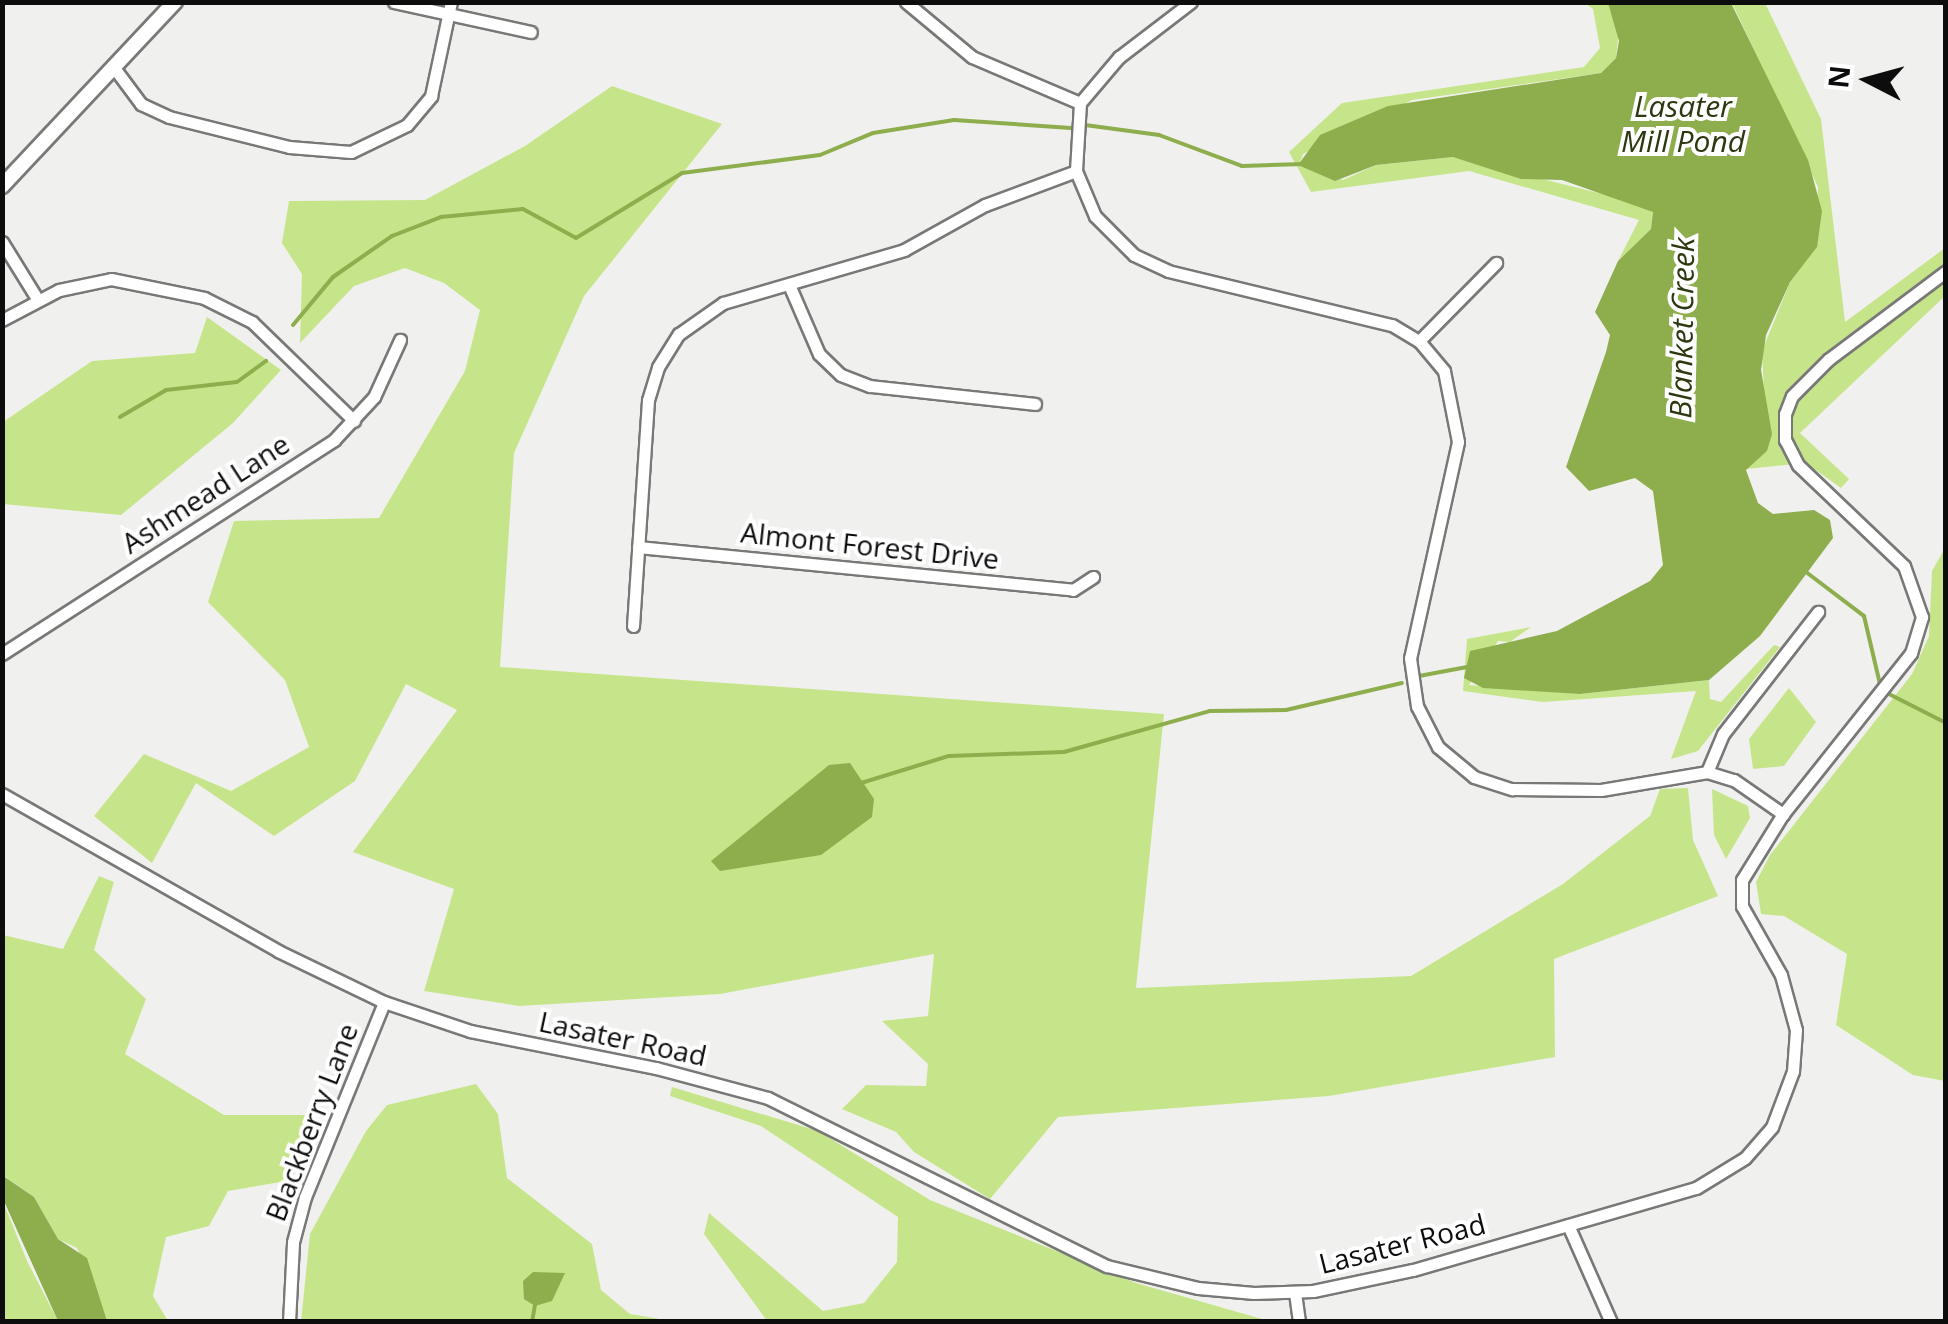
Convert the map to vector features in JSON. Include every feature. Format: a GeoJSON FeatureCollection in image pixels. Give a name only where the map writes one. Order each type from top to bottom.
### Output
{"type":"FeatureCollection","features":[{"type":"Feature","properties":{"kind":"main road"},"geometry":{"type":"LineString","coordinates":[[2,186],[175,2]]}},
{"type":"Feature","properties":{"kind":"street"},"geometry":{"type":"LineString","coordinates":[[394,2],[451,8],[531,32]]}},
{"type":"Feature","properties":{"kind":"street"},"geometry":{"type":"LineString","coordinates":[[906,2],[972,58],[1080,103]]}},
{"type":"Feature","properties":{"kind":"street"},"geometry":{"type":"LineString","coordinates":[[1191,2],[1119,57],[1080,103],[1076,171],[1095,216],[1151,263],[1392,325],[1419,340],[1444,371],[1458,423],[1410,658],[1417,706],[1438,747],[1474,776],[1528,792],[1622,788],[1707,772],[1734,780],[1783,814]]}},
{"type":"Feature","properties":{"kind":"street"},"geometry":{"type":"LineString","coordinates":[[115,69],[141,104],[168,117],[289,147],[352,152],[406,125],[431,96],[451,8]]}},
{"type":"Feature","properties":{"kind":"street"},"geometry":{"type":"LineString","coordinates":[[633,626],[648,400],[667,350],[710,310],[904,250],[985,204],[1076,171]]}},
{"type":"Feature","properties":{"kind":"street"},"geometry":{"type":"LineString","coordinates":[[2,242],[38,300]]}},
{"type":"Feature","properties":{"kind":"street"},"geometry":{"type":"LineString","coordinates":[[1419,340],[1496,262]]}},
{"type":"Feature","properties":{"kind":"street","name":"Lasater Road"},"geometry":{"type":"LineString","coordinates":[[2,794],[278,952],[384,1002],[470,1031],[682,1074],[768,1098],[1107,1266],[1198,1288],[1295,1292],[1381,1279],[1712,1180],[1745,1158],[1772,1128],[1794,1071],[1796,1030],[1782,975],[1745,912],[1740,889],[1783,814],[1899,670],[1921,630],[1915,585],[1904,566],[1798,466],[1784,422],[1801,385],[1946,271]]}},
{"type":"Feature","properties":{"kind":"street"},"geometry":{"type":"LineString","coordinates":[[2,320],[38,300],[111,278],[216,302],[252,322],[354,422]]}},
{"type":"Feature","properties":{"kind":"street"},"geometry":{"type":"LineString","coordinates":[[790,287],[819,354],[841,375],[870,386],[1035,404]]}},
{"type":"Feature","properties":{"kind":"street","name":"Ashmead Lane"},"geometry":{"type":"LineString","coordinates":[[2,654],[354,422],[374,398],[400,340]]}},
{"type":"Feature","properties":{"kind":"street","name":"Almont Forest Drive"},"geometry":{"type":"LineString","coordinates":[[638,547],[1074,590],[1094,577]]}},
{"type":"Feature","properties":{"kind":"street"},"geometry":{"type":"LineString","coordinates":[[1707,772],[1724,734],[1818,612]]}},
{"type":"Feature","properties":{"kind":"street","name":"Blackberry Lane"},"geometry":{"type":"LineString","coordinates":[[289,1322],[292,1242],[305,1196],[384,1002]]}},
{"type":"Feature","properties":{"kind":"street"},"geometry":{"type":"LineString","coordinates":[[1568,1225],[1611,1322]]}},
{"type":"Feature","properties":{"kind":"street"},"geometry":{"type":"LineString","coordinates":[[1295,1292],[1299,1322]]}},
{"type":"Feature","properties":{"kind":"shaded area"},"geometry":{"type":"Polygon","coordinates":[[[1585,3],[1608,3],[1619,29],[1616,58],[1601,73],[1412,100],[1303,154],[1299,165],[1343,180],[1376,165],[1453,157],[1639,203],[1653,211],[1651,229],[1618,261],[1639,220],[1469,171],[1311,192],[1289,152],[1342,103],[1584,67],[1600,48],[1593,9],[1585,3]]]}},
{"type":"Feature","properties":{"kind":"shaded area"},"geometry":{"type":"Polygon","coordinates":[[[1732,3],[1765,3],[1821,119],[1845,322],[1945,248],[1945,296],[1800,433],[1849,479],[1841,488],[1806,463],[1746,469],[1767,451],[1762,351],[1790,282],[1816,247],[1818,187],[1732,3]]]}},
{"type":"Feature","properties":{"kind":"shaded area"},"geometry":{"type":"Polygon","coordinates":[[[612,86],[722,124],[584,296],[514,453],[500,667],[1164,714],[1136,988],[1411,976],[1563,884],[1650,816],[1660,789],[1688,788],[1693,840],[1718,896],[1554,959],[1555,1057],[1329,1096],[1058,1117],[990,1199],[914,1152],[896,1132],[842,1109],[866,1085],[926,1086],[928,1064],[882,1021],[928,1016],[934,954],[720,994],[519,1006],[424,991],[454,889],[353,852],[457,710],[406,684],[355,781],[274,836],[196,783],[152,863],[94,816],[144,754],[231,791],[309,747],[285,680],[208,602],[234,521],[379,518],[465,371],[480,310],[444,283],[405,268],[354,286],[300,343],[302,274],[282,243],[289,201],[425,200],[525,146],[612,86]]]}},
{"type":"Feature","properties":{"kind":"shaded area"},"geometry":{"type":"Polygon","coordinates":[[[207,317],[281,370],[233,423],[121,515],[3,504],[3,422],[92,361],[195,353],[207,317]]]}},
{"type":"Feature","properties":{"kind":"shaded area"},"geometry":{"type":"Polygon","coordinates":[[[1945,548],[1945,1081],[1913,1075],[1836,1025],[1847,954],[1784,916],[1761,914],[1756,882],[1770,855],[1912,674],[1929,636],[1932,571],[1945,548]]]}},
{"type":"Feature","properties":{"kind":"shaded area"},"geometry":{"type":"Polygon","coordinates":[[[1531,627],[1510,642],[1498,641],[1469,685],[1580,694],[1709,680],[1710,699],[1721,702],[1774,645],[1780,647],[1698,751],[1671,759],[1696,691],[1543,702],[1463,691],[1467,639],[1531,627]]]}},
{"type":"Feature","properties":{"kind":"shaded area"},"geometry":{"type":"Polygon","coordinates":[[[1789,688],[1816,722],[1784,766],[1753,769],[1749,739],[1789,688]]]}},
{"type":"Feature","properties":{"kind":"shaded area"},"geometry":{"type":"Polygon","coordinates":[[[1712,789],[1748,806],[1750,818],[1726,859],[1714,835],[1712,789]]]}},
{"type":"Feature","properties":{"kind":"shaded area"},"geometry":{"type":"Polygon","coordinates":[[[99,876],[114,882],[94,950],[146,999],[125,1054],[224,1115],[310,1115],[292,1180],[228,1191],[209,1226],[166,1237],[153,1296],[168,1321],[107,1321],[77,1248],[58,1239],[34,1197],[3,1175],[3,935],[63,949],[99,876]]]}},
{"type":"Feature","properties":{"kind":"shaded area"},"geometry":{"type":"Polygon","coordinates":[[[476,1084],[498,1114],[507,1178],[592,1244],[601,1290],[630,1314],[672,1321],[301,1322],[310,1234],[366,1131],[387,1105],[476,1084]]]}},
{"type":"Feature","properties":{"kind":"shaded area"},"geometry":{"type":"Polygon","coordinates":[[[672,1087],[818,1131],[930,1200],[1136,1283],[1269,1321],[767,1321],[704,1234],[709,1213],[823,1311],[864,1303],[897,1262],[898,1217],[761,1126],[670,1096],[672,1087]]]}},
{"type":"Feature","properties":{"kind":"shaded area"},"geometry":{"type":"Polygon","coordinates":[[[2,1199],[27,1261],[58,1321],[3,1321],[2,1199]]]}},
{"type":"Feature","properties":{"kind":"water","name":"Lasater Mill Pond"},"geometry":{"type":"Polygon","coordinates":[[[1608,3],[1731,3],[1808,160],[1822,211],[1817,247],[1790,282],[1766,335],[1761,370],[1772,434],[1767,451],[1746,470],[1758,503],[1773,514],[1814,510],[1830,520],[1833,538],[1760,636],[1709,680],[1580,694],[1483,688],[1464,678],[1470,651],[1557,631],[1650,581],[1663,565],[1653,491],[1635,478],[1589,491],[1566,467],[1610,335],[1595,312],[1618,261],[1651,229],[1653,212],[1562,180],[1521,179],[1453,157],[1376,165],[1335,181],[1298,165],[1320,135],[1388,106],[1601,73],[1616,58],[1619,41],[1608,3]]]}},
{"type":"Feature","properties":{"kind":"water"},"geometry":{"type":"Polygon","coordinates":[[[850,763],[874,799],[872,817],[821,855],[720,871],[711,861],[829,765],[850,763]]]}},
{"type":"Feature","properties":{"kind":"water"},"geometry":{"type":"Polygon","coordinates":[[[2,1175],[34,1197],[58,1239],[87,1258],[107,1321],[58,1321],[3,1199],[2,1175]]]}},
{"type":"Feature","properties":{"kind":"water"},"geometry":{"type":"Polygon","coordinates":[[[533,1272],[565,1273],[552,1301],[535,1306],[524,1299],[523,1281],[533,1272]]]}},
{"type":"Feature","properties":{"kind":"waterway"},"geometry":{"type":"LineString","coordinates":[[293,325],[333,277],[392,236],[441,217],[523,209],[576,238],[682,173],[820,155],[873,133],[954,120],[1071,128]]}},
{"type":"Feature","properties":{"kind":"waterway"},"geometry":{"type":"LineString","coordinates":[[1085,125],[1159,135],[1242,166],[1303,164]]}},
{"type":"Feature","properties":{"kind":"waterway"},"geometry":{"type":"LineString","coordinates":[[120,417],[166,390],[237,382],[266,361]]}},
{"type":"Feature","properties":{"kind":"waterway","name":"Blanket Creek"},"geometry":{"type":"LineString","coordinates":[[1806,572],[1864,616],[1880,684]]}},
{"type":"Feature","properties":{"kind":"waterway"},"geometry":{"type":"LineString","coordinates":[[1419,676],[1467,667]]}},
{"type":"Feature","properties":{"kind":"waterway"},"geometry":{"type":"LineString","coordinates":[[861,783],[949,756],[1064,752],[1210,711],[1286,710],[1402,683]]}},
{"type":"Feature","properties":{"kind":"waterway","name":"Blanket Creek"},"geometry":{"type":"LineString","coordinates":[[1885,692],[1946,723]]}},
{"type":"Feature","properties":{"kind":"waterway"},"geometry":{"type":"LineString","coordinates":[[532,1322],[535,1305]]}}]}
